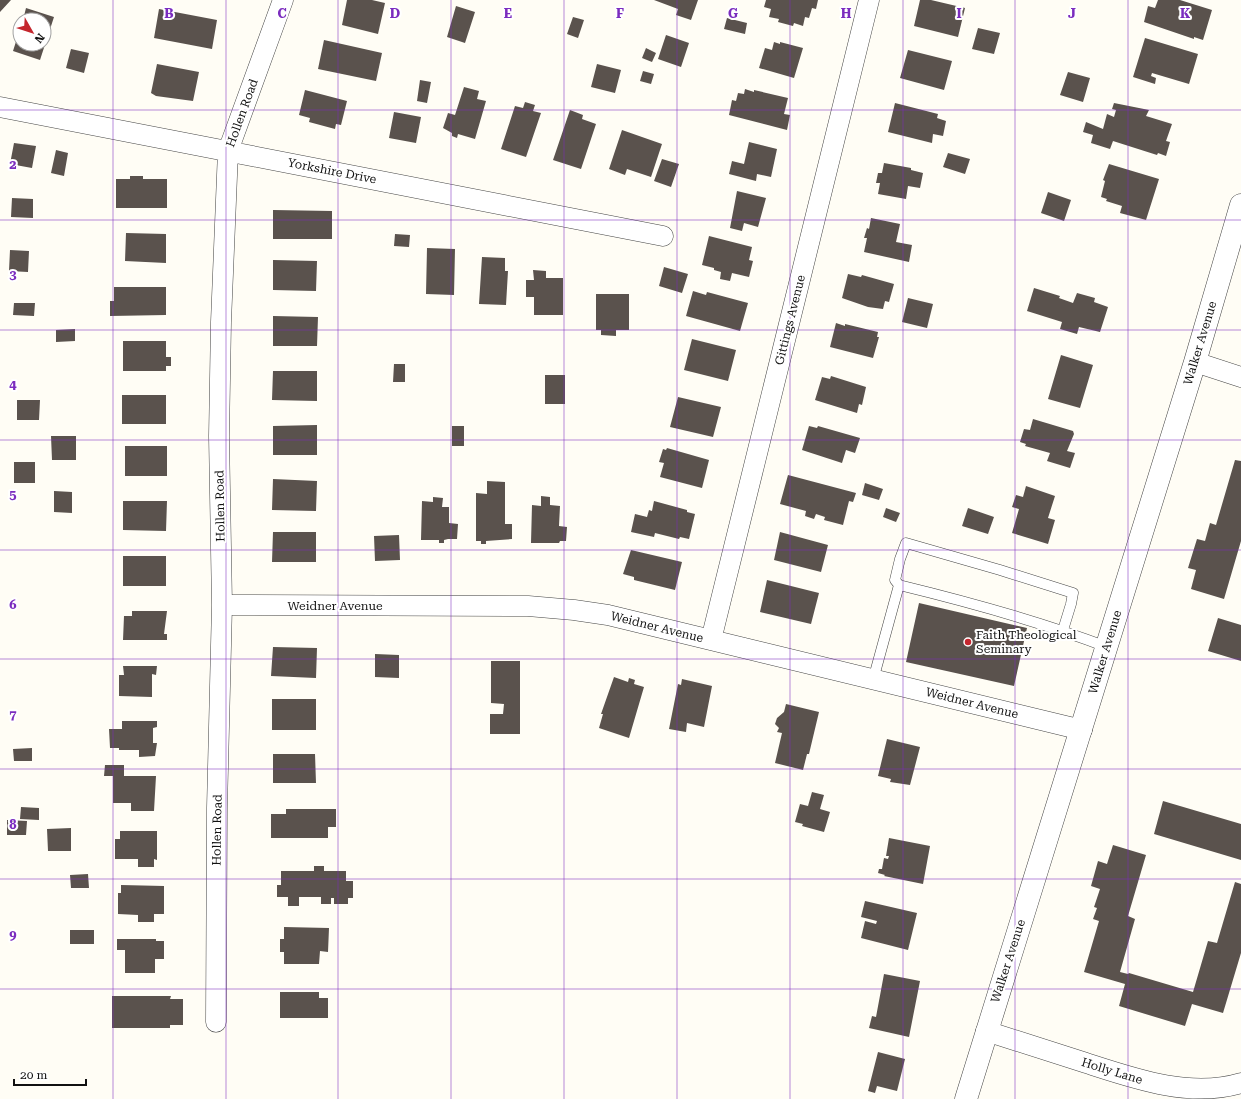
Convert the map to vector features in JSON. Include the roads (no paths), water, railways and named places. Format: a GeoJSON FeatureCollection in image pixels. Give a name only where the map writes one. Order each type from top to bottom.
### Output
{"type":"FeatureCollection","features":[{"type":"Feature","properties":{"kind":"street","name":"Hollen Road"},"geometry":{"type":"LineString","coordinates":[[216,1022],[222,605],[219,429],[221,322],[228,151],[284,0]]}},
{"type":"Feature","properties":{"kind":"street","name":"Gittings Avenue"},"geometry":{"type":"LineString","coordinates":[[711,640],[869,0]]}},
{"type":"Feature","properties":{"kind":"street","name":"Yorkshire Drive"},"geometry":{"type":"LineString","coordinates":[[0,107],[663,236]]}},
{"type":"Feature","properties":{"kind":"street","name":"Walker Avenue"},"geometry":{"type":"LineString","coordinates":[[966,1099],[986,1031],[1082,730],[1195,362],[1241,205]]}},
{"type":"Feature","properties":{"kind":"street"},"geometry":{"type":"LineString","coordinates":[[1195,362],[1241,377]]}},
{"type":"Feature","properties":{"kind":"street","name":"Weidner Avenue"},"geometry":{"type":"LineString","coordinates":[[222,605],[528,606],[574,610],[608,615],[1082,730]]}},
{"type":"Feature","properties":{"kind":"street","name":"Holly Lane"},"geometry":{"type":"LineString","coordinates":[[986,1031],[1137,1080],[1196,1089],[1232,1086],[1241,1083]]}},
{"type":"Feature","properties":{"kind":"lane"},"geometry":{"type":"LineString","coordinates":[[1063,630],[1073,593],[906,543],[895,580],[899,585],[962,600],[1063,630],[1107,647]]}},
{"type":"Feature","properties":{"kind":"lane"},"geometry":{"type":"LineString","coordinates":[[873,680],[899,585]]}},
{"type":"Feature","properties":{"kind":"place","name":"Faith Theological Seminary"},"geometry":{"type":"Point","coordinates":[968,642]}}]}
